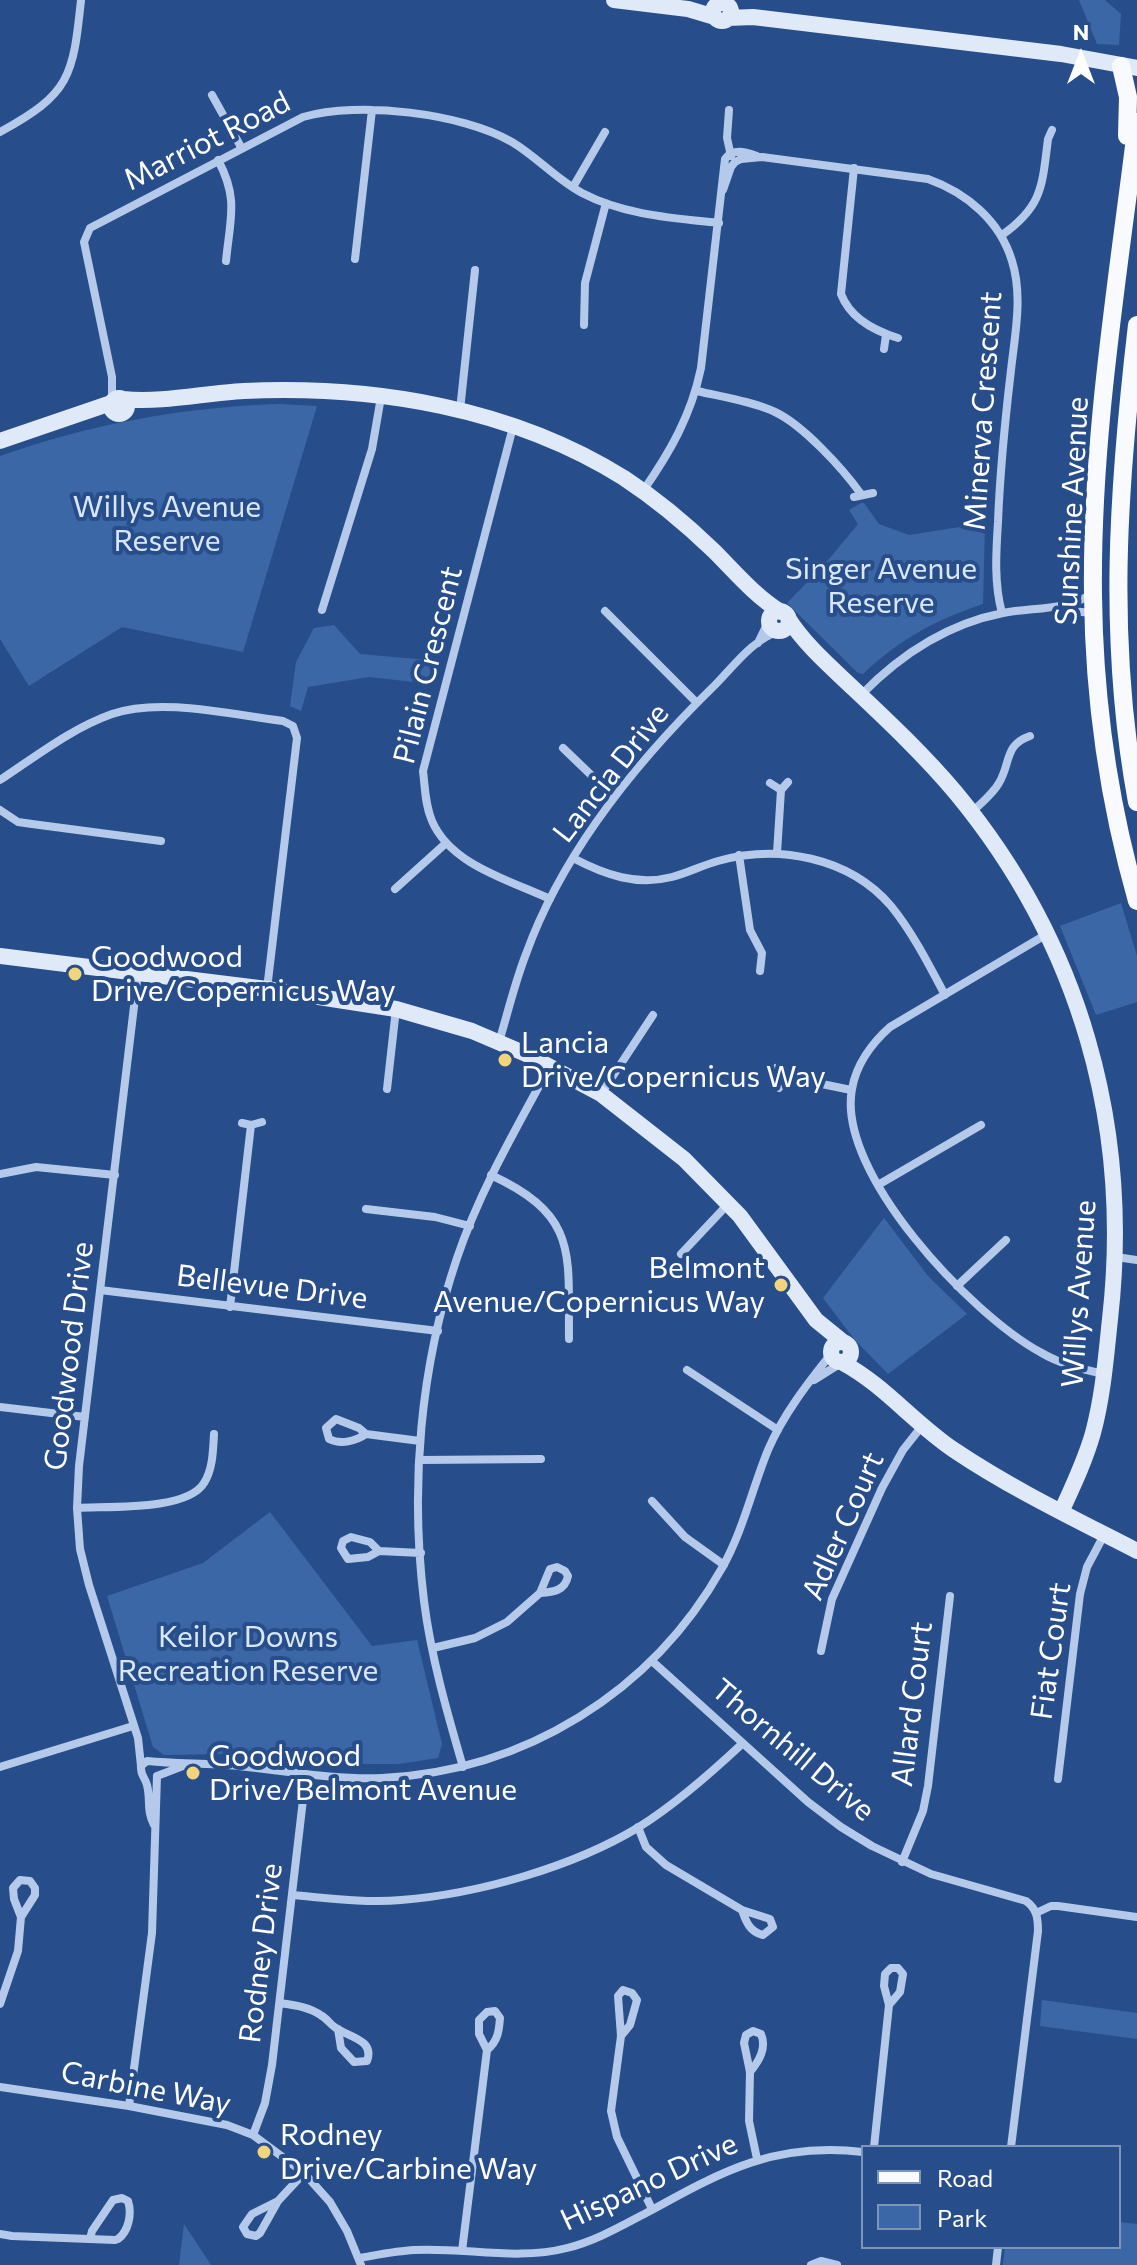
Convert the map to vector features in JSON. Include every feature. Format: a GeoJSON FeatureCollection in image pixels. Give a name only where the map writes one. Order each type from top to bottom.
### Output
{"type":"FeatureCollection","features":[{"type":"Feature","properties":{"kind":"main road"},"geometry":{"type":"LineString","coordinates":[[1130,182],[1126,136],[1132,63]]}},
{"type":"Feature","properties":{"kind":"main road","name":"Sunshine Avenue"},"geometry":{"type":"LineString","coordinates":[[1137,122],[1095,499],[1093,594],[1101,711],[1111,782],[1137,901]]}},
{"type":"Feature","properties":{"kind":"main road","name":"Sunshine Avenue"},"geometry":{"type":"LineString","coordinates":[[1137,325],[1116,574],[1127,743],[1137,802]]}},
{"type":"Feature","properties":{"kind":"main road"},"geometry":{"type":"LineString","coordinates":[[1107,381],[1134,384]]}},
{"type":"Feature","properties":{"kind":"main road"},"geometry":{"type":"LineString","coordinates":[[1093,613],[1108,601],[1111,551],[1119,511]]}},
{"type":"Feature","properties":{"kind":"street"},"geometry":{"type":"LineString","coordinates":[[0,132],[43,106],[59,88],[74,54],[81,0]]}},
{"type":"Feature","properties":{"kind":"street"},"geometry":{"type":"LineString","coordinates":[[614,0],[688,9],[722,7],[753,17],[1132,63]]}},
{"type":"Feature","properties":{"kind":"street"},"geometry":{"type":"LineString","coordinates":[[212,95],[241,147]]}},
{"type":"Feature","properties":{"kind":"street"},"geometry":{"type":"LineString","coordinates":[[355,259],[372,110]]}},
{"type":"Feature","properties":{"kind":"street","name":"Marriot Road"},"geometry":{"type":"LineString","coordinates":[[118,404],[84,242],[86,233],[90,228],[241,147],[303,117],[332,111],[372,110],[446,118],[511,141],[573,187],[606,203],[643,214],[719,223]]}},
{"type":"Feature","properties":{"kind":"street"},"geometry":{"type":"LineString","coordinates":[[721,199],[735,162],[729,153],[727,138],[729,110]]}},
{"type":"Feature","properties":{"kind":"street"},"geometry":{"type":"LineString","coordinates":[[573,187],[605,132]]}},
{"type":"Feature","properties":{"kind":"street"},"geometry":{"type":"LineString","coordinates":[[1002,235],[1029,214],[1038,198],[1050,134],[1037,134]]}},
{"type":"Feature","properties":{"kind":"street","name":"Minerva Crescent"},"geometry":{"type":"LineString","coordinates":[[729,153],[740,151],[762,157],[912,176],[945,185],[977,207],[1002,235],[1012,261],[1018,297],[999,488],[996,586],[1002,613]]}},
{"type":"Feature","properties":{"kind":"street"},"geometry":{"type":"LineString","coordinates":[[643,491],[679,435],[697,391],[719,223],[723,165],[729,153]]}},
{"type":"Feature","properties":{"kind":"street","name":"Minerva Crescent"},"geometry":{"type":"LineString","coordinates":[[735,162],[762,157]]}},
{"type":"Feature","properties":{"kind":"street"},"geometry":{"type":"LineString","coordinates":[[218,160],[232,192],[226,261]]}},
{"type":"Feature","properties":{"kind":"street"},"geometry":{"type":"LineString","coordinates":[[854,168],[841,294],[850,311],[873,328],[898,338]]}},
{"type":"Feature","properties":{"kind":"street"},"geometry":{"type":"LineString","coordinates":[[584,325],[585,283],[606,203]]}},
{"type":"Feature","properties":{"kind":"street"},"geometry":{"type":"LineString","coordinates":[[460,410],[475,270]]}},
{"type":"Feature","properties":{"kind":"street"},"geometry":{"type":"LineString","coordinates":[[884,349],[886,335]]}},
{"type":"Feature","properties":{"kind":"street","name":"Willys Avenue"},"geometry":{"type":"LineString","coordinates":[[1,437],[118,404],[220,392],[273,390],[381,397],[460,410],[513,426],[574,451],[643,491],[697,535],[753,590],[778,622],[808,644],[930,763],[972,812],[1013,871],[1047,934],[1078,1008],[1102,1097],[1115,1183],[1116,1257],[1104,1374],[1089,1446],[1061,1512]]}},
{"type":"Feature","properties":{"kind":"street"},"geometry":{"type":"LineString","coordinates":[[697,391],[771,410],[785,417],[844,471],[857,496],[873,493]]}},
{"type":"Feature","properties":{"kind":"street"},"geometry":{"type":"LineString","coordinates":[[322,610],[372,449],[381,397]]}},
{"type":"Feature","properties":{"kind":"street","name":"Pilain Crescent"},"geometry":{"type":"LineString","coordinates":[[445,844],[431,820],[423,771],[513,426]]}},
{"type":"Feature","properties":{"kind":"street"},"geometry":{"type":"LineString","coordinates":[[861,695],[892,666],[927,642],[961,626],[1002,613],[1074,604],[1093,594]]}},
{"type":"Feature","properties":{"kind":"street"},"geometry":{"type":"LineString","coordinates":[[1050,609],[1093,613]]}},
{"type":"Feature","properties":{"kind":"street"},"geometry":{"type":"LineString","coordinates":[[605,611],[697,703]]}},
{"type":"Feature","properties":{"kind":"street","name":"Lancia Drive"},"geometry":{"type":"LineString","coordinates":[[757,643],[778,622]]}},
{"type":"Feature","properties":{"kind":"street","name":"Lancia Drive"},"geometry":{"type":"LineString","coordinates":[[499,1042],[526,954],[550,899],[573,858],[614,797],[697,703],[778,622]]}},
{"type":"Feature","properties":{"kind":"street"},"geometry":{"type":"LineString","coordinates":[[0,780],[86,725],[138,708],[283,721],[293,726],[297,738],[267,989]]}},
{"type":"Feature","properties":{"kind":"street"},"geometry":{"type":"LineString","coordinates":[[1015,729],[1019,740]]}},
{"type":"Feature","properties":{"kind":"street"},"geometry":{"type":"LineString","coordinates":[[972,812],[1000,782],[1010,752],[1019,740],[1030,736]]}},
{"type":"Feature","properties":{"kind":"street"},"geometry":{"type":"LineString","coordinates":[[563,748],[614,797]]}},
{"type":"Feature","properties":{"kind":"street"},"geometry":{"type":"LineString","coordinates":[[770,783],[784,786],[777,853]]}},
{"type":"Feature","properties":{"kind":"street"},"geometry":{"type":"LineString","coordinates":[[0,810],[18,822],[161,841]]}},
{"type":"Feature","properties":{"kind":"street"},"geometry":{"type":"LineString","coordinates":[[395,889],[445,844],[467,860],[550,899]]}},
{"type":"Feature","properties":{"kind":"street"},"geometry":{"type":"LineString","coordinates":[[573,858],[609,875],[656,880],[739,855],[777,853],[817,860],[875,891],[902,920],[945,995]]}},
{"type":"Feature","properties":{"kind":"street"},"geometry":{"type":"LineString","coordinates":[[739,855],[750,930],[766,953],[760,971]]}},
{"type":"Feature","properties":{"kind":"street"},"geometry":{"type":"LineString","coordinates":[[1047,934],[890,1027],[879,1037],[862,1062],[851,1090],[853,1126],[878,1185],[917,1241],[975,1304],[1032,1348],[1061,1363],[1104,1374]]}},
{"type":"Feature","properties":{"kind":"street"},"geometry":{"type":"LineString","coordinates":[[0,956],[267,989],[396,1009],[432,1018],[499,1042],[550,1066],[601,1094],[665,1142],[729,1203],[840,1354],[922,1426],[976,1464],[1137,1551]]}},
{"type":"Feature","properties":{"kind":"street","name":"Goodwood Drive"},"geometry":{"type":"LineString","coordinates":[[138,973],[77,1508],[84,1565],[133,1726],[153,1762]]}},
{"type":"Feature","properties":{"kind":"street"},"geometry":{"type":"LineString","coordinates":[[387,1089],[396,1009]]}},
{"type":"Feature","properties":{"kind":"street"},"geometry":{"type":"LineString","coordinates":[[601,1094],[653,1015]]}},
{"type":"Feature","properties":{"kind":"street"},"geometry":{"type":"LineString","coordinates":[[463,1767],[442,1694],[424,1601],[419,1460],[426,1390],[457,1258],[491,1175],[550,1066]]}},
{"type":"Feature","properties":{"kind":"street"},"geometry":{"type":"LineString","coordinates":[[776,1068],[788,1077],[851,1090]]}},
{"type":"Feature","properties":{"kind":"street"},"geometry":{"type":"LineString","coordinates":[[779,1088],[788,1077]]}},
{"type":"Feature","properties":{"kind":"street"},"geometry":{"type":"LineString","coordinates":[[230,1307],[247,1124],[262,1122]]}},
{"type":"Feature","properties":{"kind":"street"},"geometry":{"type":"LineString","coordinates":[[878,1185],[981,1125]]}},
{"type":"Feature","properties":{"kind":"street"},"geometry":{"type":"LineString","coordinates":[[0,1174],[36,1167],[115,1175]]}},
{"type":"Feature","properties":{"kind":"street"},"geometry":{"type":"LineString","coordinates":[[491,1175],[539,1202],[558,1227],[568,1269],[569,1339]]}},
{"type":"Feature","properties":{"kind":"street"},"geometry":{"type":"LineString","coordinates":[[681,1254],[729,1203]]}},
{"type":"Feature","properties":{"kind":"street"},"geometry":{"type":"LineString","coordinates":[[366,1209],[435,1217],[470,1226]]}},
{"type":"Feature","properties":{"kind":"street"},"geometry":{"type":"LineString","coordinates":[[957,1286],[1006,1240]]}},
{"type":"Feature","properties":{"kind":"street"},"geometry":{"type":"LineString","coordinates":[[1116,1257],[1137,1260]]}},
{"type":"Feature","properties":{"kind":"street","name":"Bellevue Drive"},"geometry":{"type":"LineString","coordinates":[[100,1290],[438,1331]]}},
{"type":"Feature","properties":{"kind":"street"},"geometry":{"type":"LineString","coordinates":[[154,1825],[147,1809],[148,1793],[141,1773],[141,1766],[147,1761],[230,1765],[352,1778],[384,1778],[463,1767],[517,1750],[564,1727],[616,1693],[680,1631],[724,1565],[778,1430],[810,1383],[840,1354]]}},
{"type":"Feature","properties":{"kind":"street"},"geometry":{"type":"LineString","coordinates":[[687,1370],[778,1430]]}},
{"type":"Feature","properties":{"kind":"street"},"geometry":{"type":"LineString","coordinates":[[0,1407],[85,1417]]}},
{"type":"Feature","properties":{"kind":"street","name":"Adler Court"},"geometry":{"type":"LineString","coordinates":[[821,1651],[832,1599],[869,1515],[903,1450],[922,1426]]}},
{"type":"Feature","properties":{"kind":"street"},"geometry":{"type":"LineString","coordinates":[[77,1508],[170,1502],[193,1495],[203,1486],[211,1469],[214,1434]]}},
{"type":"Feature","properties":{"kind":"street"},"geometry":{"type":"LineString","coordinates":[[366,1434],[420,1441]]}},
{"type":"Feature","properties":{"kind":"street"},"geometry":{"type":"LineString","coordinates":[[419,1460],[541,1459]]}},
{"type":"Feature","properties":{"kind":"street"},"geometry":{"type":"LineString","coordinates":[[652,1501],[685,1537],[724,1565]]}},
{"type":"Feature","properties":{"kind":"street","name":"Fiat Court"},"geometry":{"type":"LineString","coordinates":[[1058,1779],[1080,1594],[1087,1567],[1104,1534]]}},
{"type":"Feature","properties":{"kind":"street"},"geometry":{"type":"LineString","coordinates":[[379,1551],[421,1553]]}},
{"type":"Feature","properties":{"kind":"street"},"geometry":{"type":"LineString","coordinates":[[433,1648],[475,1638],[507,1622],[540,1593]]}},
{"type":"Feature","properties":{"kind":"street","name":"Allard Court"},"geometry":{"type":"LineString","coordinates":[[902,1862],[923,1811],[928,1786],[950,1596]]}},
{"type":"Feature","properties":{"kind":"street","name":"Thornhill Drive"},"geometry":{"type":"LineString","coordinates":[[652,1661],[808,1802],[841,1827],[902,1862],[958,1883],[1026,1901],[1036,1913]]}},
{"type":"Feature","properties":{"kind":"street"},"geometry":{"type":"LineString","coordinates":[[1,1768],[133,1726]]}},
{"type":"Feature","properties":{"kind":"street","name":"Goodwood Drive"},"geometry":{"type":"LineString","coordinates":[[138,1738],[141,1766]]}},
{"type":"Feature","properties":{"kind":"street"},"geometry":{"type":"LineString","coordinates":[[292,1895],[400,1900],[483,1887],[532,1875],[638,1827],[708,1775],[743,1743]]}},
{"type":"Feature","properties":{"kind":"street"},"geometry":{"type":"LineString","coordinates":[[129,2106],[152,1933],[156,1865],[154,1825],[159,1768],[153,1762]]}},
{"type":"Feature","properties":{"kind":"street"},"geometry":{"type":"LineString","coordinates":[[144,1778],[150,1780],[188,1765]]}},
{"type":"Feature","properties":{"kind":"street","name":"Rodney Drive"},"geometry":{"type":"LineString","coordinates":[[253,2135],[265,2103],[280,2003],[306,1774]]}},
{"type":"Feature","properties":{"kind":"street"},"geometry":{"type":"LineString","coordinates":[[638,1827],[646,1847],[666,1865],[742,1910]]}},
{"type":"Feature","properties":{"kind":"street"},"geometry":{"type":"LineString","coordinates":[[1011,2145],[1038,1931],[1036,1913],[1058,1906],[1137,1917]]}},
{"type":"Feature","properties":{"kind":"street"},"geometry":{"type":"LineString","coordinates":[[0,2004],[18,1951],[21,1917]]}},
{"type":"Feature","properties":{"kind":"street"},"geometry":{"type":"LineString","coordinates":[[621,2036],[630,2025],[637,2000],[632,1993],[623,1990],[618,1996],[621,2036],[611,2111],[617,2137],[652,2209]]}},
{"type":"Feature","properties":{"kind":"street"},"geometry":{"type":"LineString","coordinates":[[280,2003],[321,2014],[338,2029],[357,2037],[367,2046],[367,2061],[354,2062],[345,2055],[338,2029]]}},
{"type":"Feature","properties":{"kind":"street"},"geometry":{"type":"LineString","coordinates":[[874,2145],[889,2005]]}},
{"type":"Feature","properties":{"kind":"street"},"geometry":{"type":"LineString","coordinates":[[462,2251],[487,2050]]}},
{"type":"Feature","properties":{"kind":"street"},"geometry":{"type":"LineString","coordinates":[[750,2072],[749,2121],[757,2159]]}},
{"type":"Feature","properties":{"kind":"street","name":"Carbine Way"},"geometry":{"type":"LineString","coordinates":[[0,2087],[129,2106],[227,2125],[253,2135],[304,2173],[330,2202],[360,2261]]}},
{"type":"Feature","properties":{"kind":"street","name":"Hispano Drive"},"geometry":{"type":"LineString","coordinates":[[360,2261],[414,2250],[520,2254],[566,2249],[619,2229],[652,2209],[757,2159],[813,2148],[861,2152]]}},
{"type":"Feature","properties":{"kind":"street"},"geometry":{"type":"LineString","coordinates":[[278,2201],[248,2218],[243,2227],[247,2234],[256,2236],[260,2233],[278,2201],[304,2173]]}},
{"type":"Feature","properties":{"kind":"street"},"geometry":{"type":"LineString","coordinates":[[0,2234],[90,2239],[115,2240],[124,2235],[130,2211],[128,2201],[122,2198],[113,2200],[90,2239]]}},
{"type":"Feature","properties":{"kind":"street"},"geometry":{"type":"LineString","coordinates":[[811,2265],[821,2261],[837,2265]]}},
{"type":"Feature","properties":{"kind":"green space"},"geometry":{"type":"Polygon","coordinates":[[[1079,0],[1105,0],[1121,14],[1119,45],[1097,44],[1079,0]]]}},
{"type":"Feature","properties":{"kind":"green space","name":"Willys Avenue Reserve"},"geometry":{"type":"Polygon","coordinates":[[[279,404],[317,406],[243,652],[122,627],[29,686],[0,639],[0,456],[68,435],[138,419],[208,409],[279,404]]]}},
{"type":"Feature","properties":{"kind":"green space","name":"Singer Avenue Reserve"},"geometry":{"type":"Polygon","coordinates":[[[861,503],[879,524],[909,535],[985,523],[983,604],[919,632],[863,674],[858,673],[787,603],[858,524],[849,510],[861,503]]]}},
{"type":"Feature","properties":{"kind":"green space"},"geometry":{"type":"Polygon","coordinates":[[[334,625],[360,654],[439,661],[432,684],[369,677],[308,687],[301,711],[290,706],[296,662],[314,628],[334,625]]]}},
{"type":"Feature","properties":{"kind":"green space"},"geometry":{"type":"Polygon","coordinates":[[[1121,903],[1137,956],[1137,1002],[1096,1015],[1060,926],[1121,903]]]}},
{"type":"Feature","properties":{"kind":"green space"},"geometry":{"type":"Polygon","coordinates":[[[884,1218],[928,1276],[967,1314],[888,1374],[855,1340],[823,1298],[884,1218]]]}},
{"type":"Feature","properties":{"kind":"green space","name":"Keilor Downs Recreation Reserve"},"geometry":{"type":"Polygon","coordinates":[[[270,1512],[372,1646],[417,1640],[442,1744],[438,1758],[398,1764],[348,1764],[231,1754],[164,1755],[153,1747],[107,1596],[203,1563],[270,1512]]]}},
{"type":"Feature","properties":{"kind":"green space"},"geometry":{"type":"Polygon","coordinates":[[[1042,2000],[1137,2013],[1137,2039],[1040,2026],[1042,2000]]]}},
{"type":"Feature","properties":{"kind":"green space"},"geometry":{"type":"Polygon","coordinates":[[[1121,2222],[1137,2224],[1137,2265],[1003,2265],[1005,2249],[1121,2249],[1121,2222]]]}},
{"type":"Feature","properties":{"kind":"green space"},"geometry":{"type":"Polygon","coordinates":[[[184,2224],[211,2265],[179,2265],[184,2224]]]}},
{"type":"Feature","properties":{"kind":"place","name":"Goodwood Drive/Copernicus Way"},"geometry":{"type":"Point","coordinates":[75,974]}},
{"type":"Feature","properties":{"kind":"place","name":"Lancia Drive/Copernicus Way"},"geometry":{"type":"Point","coordinates":[505,1060]}},
{"type":"Feature","properties":{"kind":"place","name":"Belmont Avenue/Copernicus Way"},"geometry":{"type":"Point","coordinates":[781,1285]}},
{"type":"Feature","properties":{"kind":"place","name":"Goodwood Drive/Belmont Avenue"},"geometry":{"type":"Point","coordinates":[193,1773]}},
{"type":"Feature","properties":{"kind":"place","name":"Rodney Drive/Carbine Way"},"geometry":{"type":"Point","coordinates":[264,2152]}}]}
